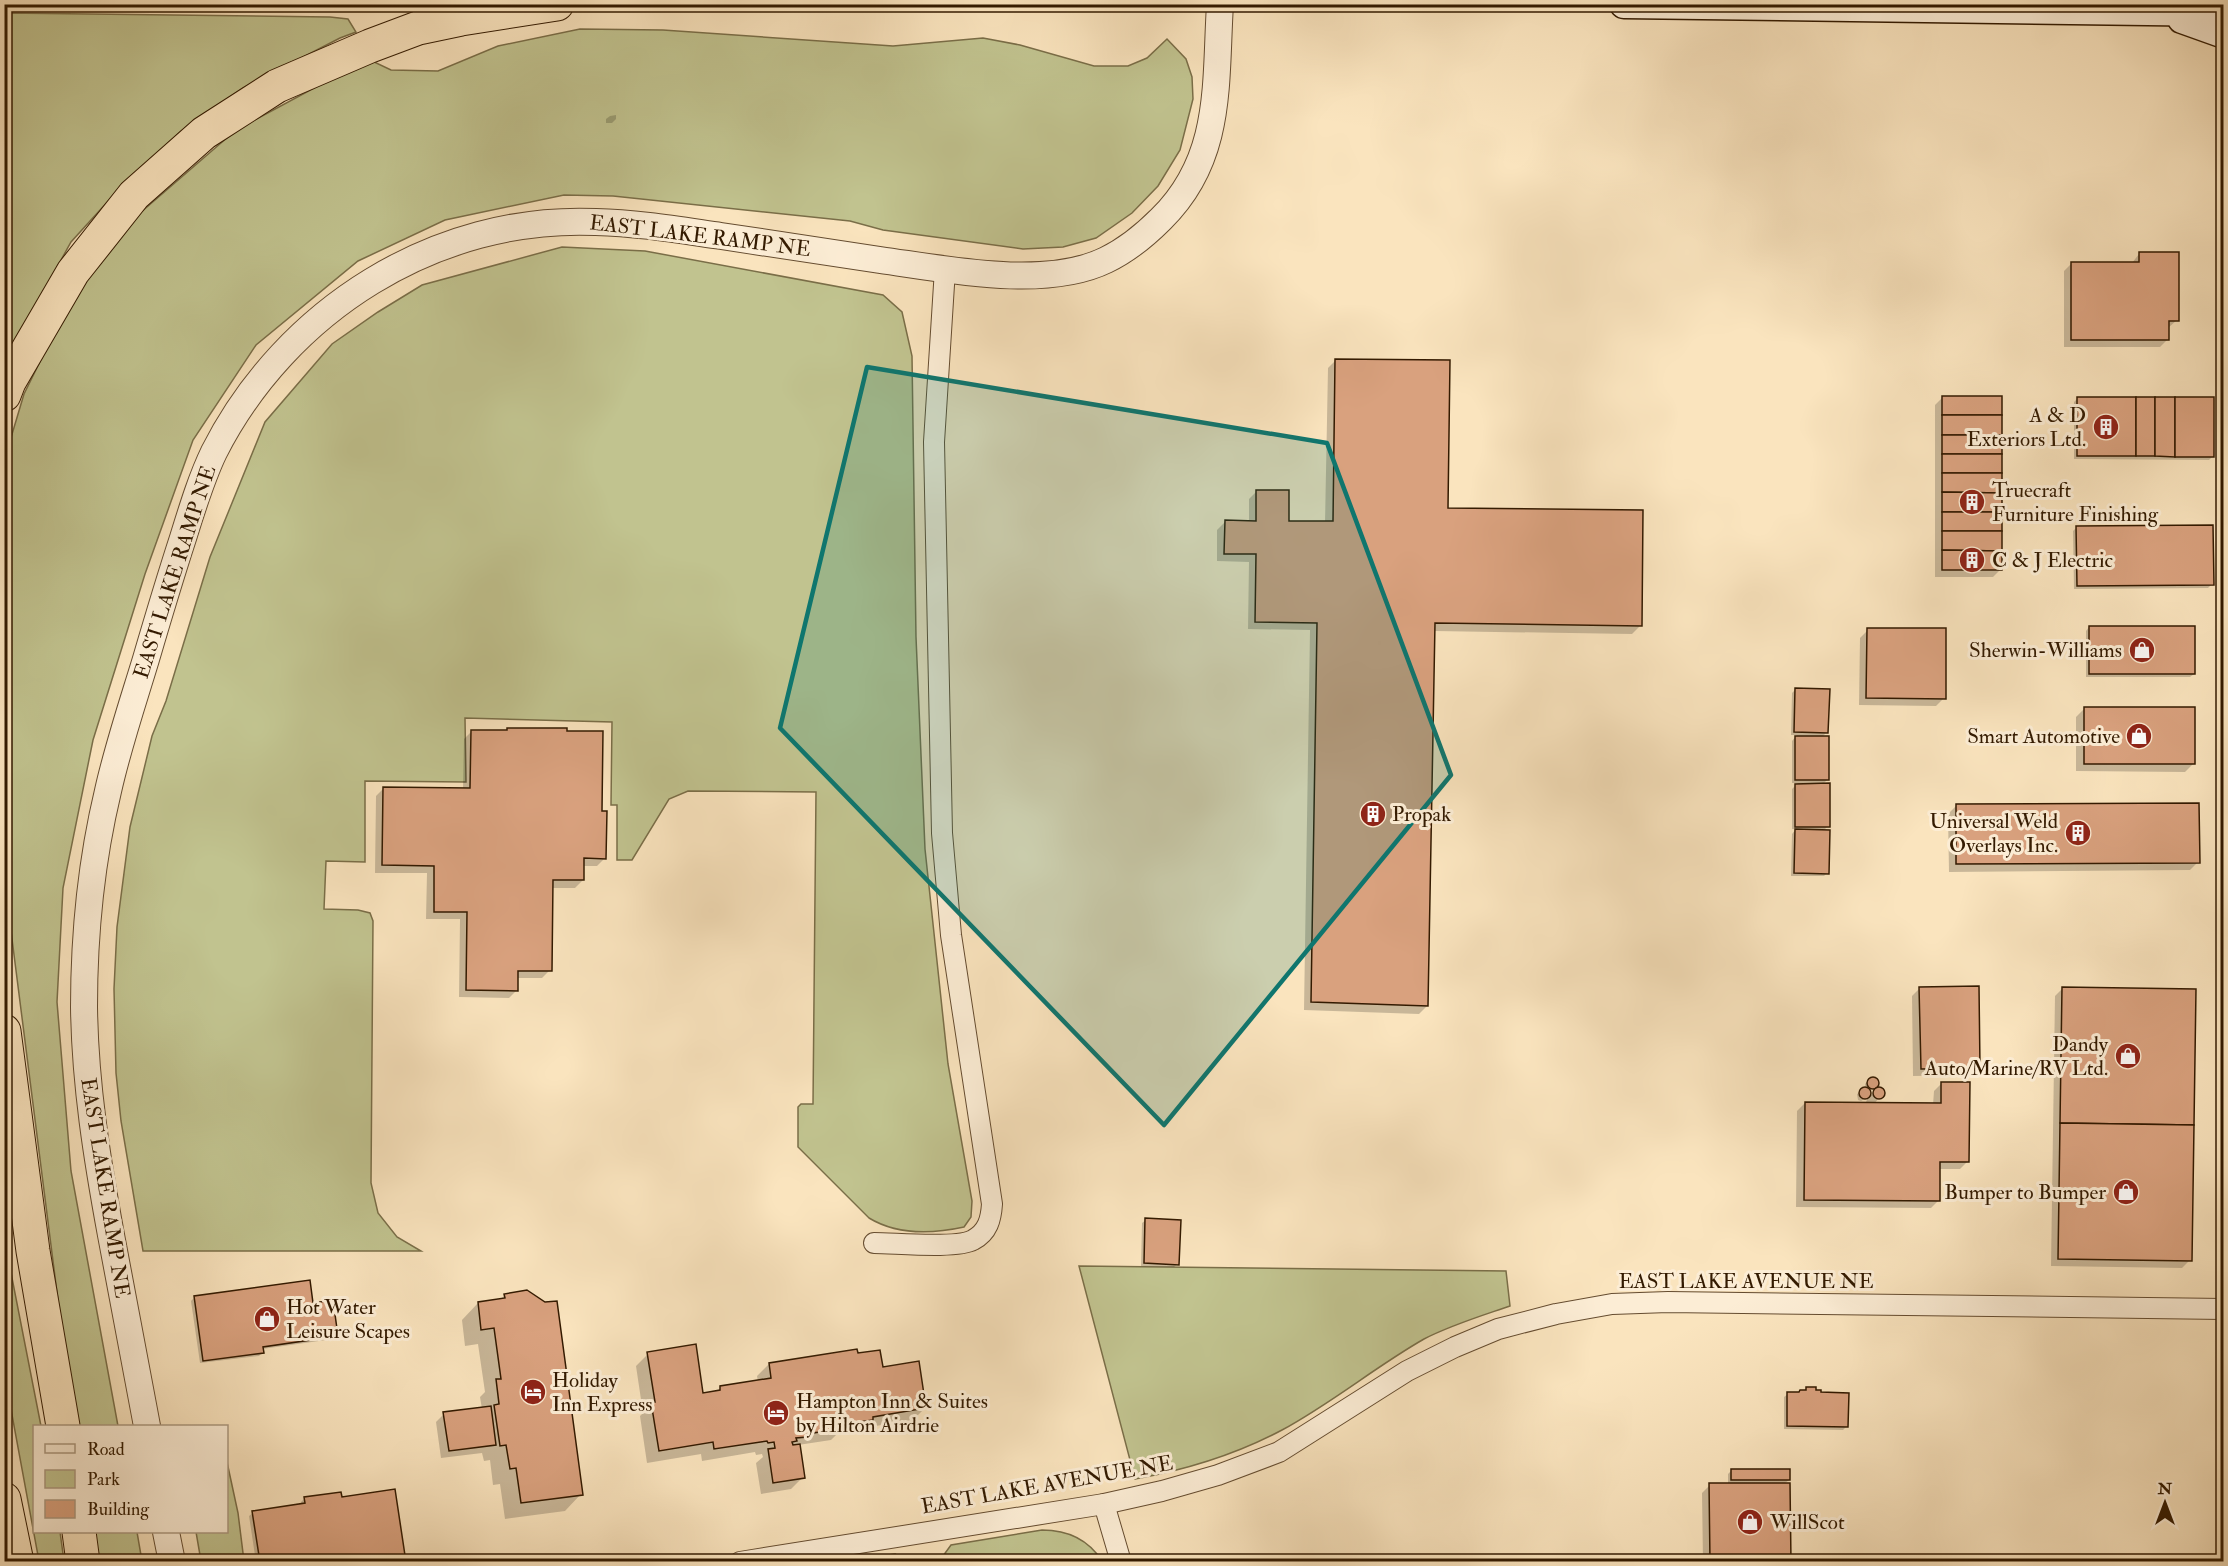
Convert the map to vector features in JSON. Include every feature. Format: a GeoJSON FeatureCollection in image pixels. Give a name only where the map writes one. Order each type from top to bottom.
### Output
{"type":"FeatureCollection","features":[{"type":"Feature","properties":{"kind":"highway"},"geometry":{"type":"LineString","coordinates":[[4,395],[9,382],[72,272],[134,195],[204,133],[277,86],[409,31],[461,19],[557,4]]}},
{"type":"Feature","properties":{"kind":"highway"},"geometry":{"type":"LineString","coordinates":[[4,1031],[33,1251],[63,1425]]}},
{"type":"Feature","properties":{"kind":"highway"},"geometry":{"type":"LineString","coordinates":[[4,1124],[33,1251]]}},
{"type":"Feature","properties":{"kind":"highway"},"geometry":{"type":"LineString","coordinates":[[4,1498],[17,1562]]}},
{"type":"Feature","properties":{"kind":"highway"},"geometry":{"type":"LineString","coordinates":[[79,1533],[83,1562]]}},
{"type":"Feature","properties":{"kind":"main road"},"geometry":{"type":"LineString","coordinates":[[1624,4],[2223,12]]}},
{"type":"Feature","properties":{"kind":"main road"},"geometry":{"type":"LineString","coordinates":[[2161,11],[2223,34]]}},
{"type":"Feature","properties":{"kind":"street","name":"EAST LAKE RAMP NE"},"geometry":{"type":"LineString","coordinates":[[147,1425],[93,1134],[86,1070],[84,1012],[88,910],[95,856],[108,791],[174,567],[198,491],[212,456],[251,390],[286,349],[327,311],[363,285],[409,260],[447,244],[509,228],[553,221],[634,225],[945,270],[1037,276],[1070,273],[1106,261],[1144,236],[1169,210],[1190,184],[1206,150],[1216,95],[1220,4]]}},
{"type":"Feature","properties":{"kind":"street"},"geometry":{"type":"LineString","coordinates":[[874,1243],[958,1244],[972,1241],[988,1226],[992,1204],[951,935],[942,833],[933,442],[945,270]]}},
{"type":"Feature","properties":{"kind":"street","name":"EAST LAKE AVENUE NE"},"geometry":{"type":"LineString","coordinates":[[740,1562],[1104,1504],[1218,1475],[1279,1452],[1407,1371],[1455,1347],[1498,1329],[1556,1314],[1612,1305],[1668,1302],[2223,1309]]}},
{"type":"Feature","properties":{"kind":"street"},"geometry":{"type":"LineString","coordinates":[[1104,1504],[1121,1562]]}},
{"type":"Feature","properties":{"kind":"street"},"geometry":{"type":"LineString","coordinates":[[166,1533],[172,1562]]}},
{"type":"Feature","properties":{"kind":"highlighted area"},"geometry":{"type":"Polygon","coordinates":[[[867,367],[1327,443],[1451,775],[1164,1125],[780,728],[867,367]]]}},
{"type":"Feature","properties":{"kind":"green space"},"geometry":{"type":"Polygon","coordinates":[[[5,13],[330,17],[348,19],[356,32],[243,88],[181,131],[121,187],[71,242],[5,361],[5,13]]]}},
{"type":"Feature","properties":{"kind":"green space"},"geometry":{"type":"Polygon","coordinates":[[[580,29],[663,30],[893,46],[983,38],[1020,45],[1094,66],[1128,66],[1147,58],[1167,39],[1186,59],[1192,77],[1193,99],[1180,150],[1158,186],[1132,213],[1096,238],[1063,247],[1023,249],[883,230],[850,221],[613,196],[564,195],[445,220],[358,261],[256,345],[193,440],[145,574],[93,740],[63,888],[57,1002],[71,1171],[118,1425],[74,1425],[5,884],[4,461],[24,394],[71,299],[140,213],[236,130],[368,59],[391,70],[438,71],[498,46],[580,29]]]}},
{"type":"Feature","properties":{"kind":"green space"},"geometry":{"type":"Polygon","coordinates":[[[562,247],[645,251],[883,295],[902,312],[912,356],[916,637],[925,849],[948,1064],[972,1201],[971,1217],[964,1227],[927,1232],[891,1228],[880,1224],[869,1218],[798,1147],[798,1107],[801,1104],[813,1104],[816,792],[688,791],[669,799],[632,860],[617,860],[617,805],[611,805],[612,722],[465,718],[466,782],[365,781],[365,862],[326,861],[324,909],[358,910],[370,913],[373,921],[371,1183],[378,1213],[397,1237],[421,1251],[143,1251],[121,1121],[116,1073],[114,989],[117,927],[130,827],[152,736],[166,701],[210,557],[265,422],[332,344],[422,285],[562,247]]]}},
{"type":"Feature","properties":{"kind":"green space"},"geometry":{"type":"Polygon","coordinates":[[[4,1237],[41,1425],[33,1425],[33,1529],[5,1377],[4,1237]]]}},
{"type":"Feature","properties":{"kind":"green space"},"geometry":{"type":"Polygon","coordinates":[[[1079,1266],[1506,1271],[1510,1306],[1455,1325],[1424,1339],[1318,1408],[1265,1439],[1210,1460],[1135,1479],[1079,1266]]]}},
{"type":"Feature","properties":{"kind":"green space"},"geometry":{"type":"Polygon","coordinates":[[[228,1467],[238,1513],[244,1561],[201,1561],[196,1533],[228,1533],[228,1467]]]}},
{"type":"Feature","properties":{"kind":"green space"},"geometry":{"type":"Polygon","coordinates":[[[1051,1530],[1076,1537],[1090,1547],[1102,1561],[1047,1562],[1047,1559],[1029,1562],[943,1561],[943,1556],[951,1545],[1051,1530]]]}},
{"type":"Feature","properties":{"kind":"green space"},"geometry":{"type":"Polygon","coordinates":[[[34,1533],[60,1533],[64,1561],[39,1561],[34,1533]]]}},
{"type":"Feature","properties":{"kind":"green space"},"geometry":{"type":"Polygon","coordinates":[[[88,1533],[137,1533],[142,1561],[91,1561],[88,1533]]]}},
{"type":"Feature","properties":{"kind":"green space"},"geometry":{"type":"Polygon","coordinates":[[[895,1554],[908,1561],[847,1561],[895,1554]]]}},
{"type":"Feature","properties":{"kind":"building"},"geometry":{"type":"Polygon","coordinates":[[[2139,252],[2179,252],[2179,321],[2169,321],[2169,340],[2071,340],[2071,262],[2139,262],[2139,252]]]}},
{"type":"Feature","properties":{"kind":"building","name":"Propak"},"geometry":{"type":"Polygon","coordinates":[[[1335,359],[1450,360],[1448,508],[1643,510],[1642,626],[1435,623],[1428,1006],[1311,1002],[1317,623],[1255,622],[1256,554],[1224,554],[1225,520],[1256,521],[1256,490],[1289,490],[1289,521],[1333,521],[1335,359]]]}},
{"type":"Feature","properties":{"kind":"building"},"geometry":{"type":"Polygon","coordinates":[[[1942,396],[2002,396],[2002,415],[1942,415],[1942,396]]]}},
{"type":"Feature","properties":{"kind":"building","name":"A & D Exteriors Ltd."},"geometry":{"type":"Polygon","coordinates":[[[2077,397],[2136,397],[2136,456],[2077,456],[2077,397]]]}},
{"type":"Feature","properties":{"kind":"building"},"geometry":{"type":"Polygon","coordinates":[[[2136,397],[2155,397],[2155,456],[2136,456],[2136,397]]]}},
{"type":"Feature","properties":{"kind":"building"},"geometry":{"type":"Polygon","coordinates":[[[2155,397],[2175,397],[2175,457],[2155,456],[2155,397]]]}},
{"type":"Feature","properties":{"kind":"building"},"geometry":{"type":"Polygon","coordinates":[[[2175,397],[2214,397],[2214,457],[2175,457],[2175,397]]]}},
{"type":"Feature","properties":{"kind":"building"},"geometry":{"type":"Polygon","coordinates":[[[1942,415],[2002,415],[2002,435],[1942,435],[1942,415]]]}},
{"type":"Feature","properties":{"kind":"building"},"geometry":{"type":"Polygon","coordinates":[[[1942,435],[2002,435],[2002,454],[1942,454],[1942,435]]]}},
{"type":"Feature","properties":{"kind":"building"},"geometry":{"type":"Polygon","coordinates":[[[1942,454],[2002,454],[2002,473],[1942,473],[1942,454]]]}},
{"type":"Feature","properties":{"kind":"building"},"geometry":{"type":"Polygon","coordinates":[[[1942,473],[2002,473],[2002,493],[1942,492],[1942,473]]]}},
{"type":"Feature","properties":{"kind":"building","name":"Truecraft Furniture Finishing"},"geometry":{"type":"Polygon","coordinates":[[[1942,492],[2002,493],[2002,512],[1942,512],[1942,492]]]}},
{"type":"Feature","properties":{"kind":"building"},"geometry":{"type":"Polygon","coordinates":[[[1942,512],[2002,512],[2002,531],[1942,531],[1942,512]]]}},
{"type":"Feature","properties":{"kind":"building"},"geometry":{"type":"Polygon","coordinates":[[[2213,525],[2214,585],[2077,586],[2076,526],[2213,525]]]}},
{"type":"Feature","properties":{"kind":"building"},"geometry":{"type":"Polygon","coordinates":[[[1942,531],[2002,531],[2002,551],[1942,550],[1942,531]]]}},
{"type":"Feature","properties":{"kind":"building","name":"C & J Electric"},"geometry":{"type":"Polygon","coordinates":[[[1942,550],[2002,551],[2002,570],[1942,570],[1942,550]]]}},
{"type":"Feature","properties":{"kind":"building","name":"Sherwin-Williams"},"geometry":{"type":"Polygon","coordinates":[[[2089,626],[2195,626],[2195,674],[2089,674],[2089,626]]]}},
{"type":"Feature","properties":{"kind":"building"},"geometry":{"type":"Polygon","coordinates":[[[1867,628],[1946,628],[1946,699],[1866,698],[1867,628]]]}},
{"type":"Feature","properties":{"kind":"building"},"geometry":{"type":"Polygon","coordinates":[[[1795,688],[1830,689],[1828,733],[1794,732],[1795,688]]]}},
{"type":"Feature","properties":{"kind":"building","name":"Smart Automotive"},"geometry":{"type":"Polygon","coordinates":[[[2084,707],[2195,707],[2195,764],[2084,764],[2084,707]]]}},
{"type":"Feature","properties":{"kind":"building"},"geometry":{"type":"Polygon","coordinates":[[[507,728],[567,728],[567,731],[603,731],[602,811],[607,811],[606,859],[584,858],[584,880],[553,880],[552,971],[518,971],[518,991],[466,990],[467,912],[434,912],[434,866],[382,865],[383,787],[470,788],[471,730],[507,730],[507,728]]]}},
{"type":"Feature","properties":{"kind":"building"},"geometry":{"type":"Polygon","coordinates":[[[1795,736],[1829,736],[1829,780],[1795,780],[1795,736]]]}},
{"type":"Feature","properties":{"kind":"building"},"geometry":{"type":"Polygon","coordinates":[[[1830,783],[1830,827],[1795,827],[1795,784],[1830,783]]]}},
{"type":"Feature","properties":{"kind":"building","name":"Universal Weld Overlays Inc."},"geometry":{"type":"Polygon","coordinates":[[[2199,803],[2200,863],[1956,864],[1956,804],[2199,803]]]}},
{"type":"Feature","properties":{"kind":"building"},"geometry":{"type":"Polygon","coordinates":[[[1795,829],[1830,830],[1829,874],[1794,873],[1795,829]]]}},
{"type":"Feature","properties":{"kind":"building"},"geometry":{"type":"Polygon","coordinates":[[[1979,986],[1980,1068],[1921,1069],[1919,987],[1979,986]]]}},
{"type":"Feature","properties":{"kind":"building","name":"Dandy Auto/Marine/RV Ltd."},"geometry":{"type":"Polygon","coordinates":[[[2062,987],[2196,989],[2194,1125],[2060,1123],[2062,987]]]}},
{"type":"Feature","properties":{"kind":"building"},"geometry":{"type":"Polygon","coordinates":[[[1873,1077],[1879,1083],[1873,1089],[1867,1083],[1873,1077]]]}},
{"type":"Feature","properties":{"kind":"building"},"geometry":{"type":"Polygon","coordinates":[[[1941,1082],[1970,1082],[1969,1162],[1940,1162],[1940,1201],[1804,1200],[1805,1102],[1941,1103],[1941,1082]]]}},
{"type":"Feature","properties":{"kind":"building"},"geometry":{"type":"Polygon","coordinates":[[[1865,1087],[1871,1093],[1865,1099],[1859,1093],[1865,1087]]]}},
{"type":"Feature","properties":{"kind":"building"},"geometry":{"type":"Polygon","coordinates":[[[1879,1087],[1885,1093],[1879,1099],[1873,1093],[1879,1087]]]}},
{"type":"Feature","properties":{"kind":"building","name":"Bumper to Bumper"},"geometry":{"type":"Polygon","coordinates":[[[2060,1123],[2194,1125],[2192,1261],[2058,1259],[2060,1123]]]}},
{"type":"Feature","properties":{"kind":"building"},"geometry":{"type":"Polygon","coordinates":[[[1145,1218],[1181,1220],[1179,1265],[1144,1263],[1145,1218]]]}},
{"type":"Feature","properties":{"kind":"building","name":"Hot Water Leisure Scapes"},"geometry":{"type":"Polygon","coordinates":[[[310,1280],[313,1303],[333,1300],[338,1336],[263,1347],[264,1353],[203,1361],[194,1296],[310,1280]]]}},
{"type":"Feature","properties":{"kind":"building","name":"Holiday Inn Express"},"geometry":{"type":"Polygon","coordinates":[[[527,1290],[545,1302],[557,1301],[583,1495],[521,1503],[516,1468],[510,1469],[506,1445],[500,1446],[494,1405],[499,1404],[496,1379],[501,1379],[494,1328],[481,1330],[478,1302],[505,1298],[504,1294],[527,1290]]]}},
{"type":"Feature","properties":{"kind":"building","name":"Hampton Inn & Suites by Hilton Airdrie"},"geometry":{"type":"Polygon","coordinates":[[[696,1344],[703,1393],[720,1390],[720,1386],[771,1378],[769,1363],[857,1349],[858,1353],[880,1350],[883,1367],[919,1361],[926,1408],[873,1417],[873,1420],[845,1424],[845,1428],[796,1438],[797,1441],[792,1442],[793,1445],[800,1444],[805,1478],[773,1483],[768,1449],[775,1448],[774,1442],[768,1443],[767,1441],[714,1449],[713,1442],[659,1451],[651,1402],[655,1402],[647,1352],[696,1344]]]}},
{"type":"Feature","properties":{"kind":"building"},"geometry":{"type":"Polygon","coordinates":[[[1806,1387],[1816,1387],[1816,1390],[1821,1390],[1821,1392],[1849,1393],[1848,1427],[1787,1426],[1787,1392],[1799,1392],[1806,1390],[1806,1387]]]}},
{"type":"Feature","properties":{"kind":"building"},"geometry":{"type":"Polygon","coordinates":[[[491,1406],[496,1445],[449,1451],[443,1412],[491,1406]]]}},
{"type":"Feature","properties":{"kind":"building"},"geometry":{"type":"Polygon","coordinates":[[[1731,1469],[1790,1469],[1790,1480],[1731,1480],[1731,1469]]]}},
{"type":"Feature","properties":{"kind":"building","name":"WillScot"},"geometry":{"type":"Polygon","coordinates":[[[1709,1483],[1790,1483],[1791,1562],[1710,1562],[1709,1483]]]}},
{"type":"Feature","properties":{"kind":"building"},"geometry":{"type":"Polygon","coordinates":[[[395,1489],[406,1562],[260,1562],[252,1511],[305,1503],[304,1497],[341,1492],[342,1497],[395,1489]]]}},
{"type":"Feature","properties":{"kind":"place","name":"A & D Exteriors Ltd."},"geometry":{"type":"Point","coordinates":[2106,427]}},
{"type":"Feature","properties":{"kind":"place","name":"Truecraft Furniture Finishing"},"geometry":{"type":"Point","coordinates":[1972,502]}},
{"type":"Feature","properties":{"kind":"place","name":"C & J Electric"},"geometry":{"type":"Point","coordinates":[1972,560]}},
{"type":"Feature","properties":{"kind":"place","name":"Sherwin-Williams"},"geometry":{"type":"Point","coordinates":[2142,650]}},
{"type":"Feature","properties":{"kind":"place","name":"Smart Automotive"},"geometry":{"type":"Point","coordinates":[2139,736]}},
{"type":"Feature","properties":{"kind":"place","name":"Propak"},"geometry":{"type":"Point","coordinates":[1373,814]}},
{"type":"Feature","properties":{"kind":"place","name":"Universal Weld Overlays Inc."},"geometry":{"type":"Point","coordinates":[2078,833]}},
{"type":"Feature","properties":{"kind":"place","name":"Dandy Auto/Marine/RV Ltd."},"geometry":{"type":"Point","coordinates":[2128,1056]}},
{"type":"Feature","properties":{"kind":"place","name":"Bumper to Bumper"},"geometry":{"type":"Point","coordinates":[2126,1192]}},
{"type":"Feature","properties":{"kind":"place","name":"Hot Water Leisure Scapes"},"geometry":{"type":"Point","coordinates":[267,1319]}},
{"type":"Feature","properties":{"kind":"place","name":"Holiday Inn Express"},"geometry":{"type":"Point","coordinates":[533,1392]}},
{"type":"Feature","properties":{"kind":"place","name":"Hampton Inn & Suites by Hilton Airdrie"},"geometry":{"type":"Point","coordinates":[776,1413]}},
{"type":"Feature","properties":{"kind":"place","name":"WillScot"},"geometry":{"type":"Point","coordinates":[1750,1522]}}]}
